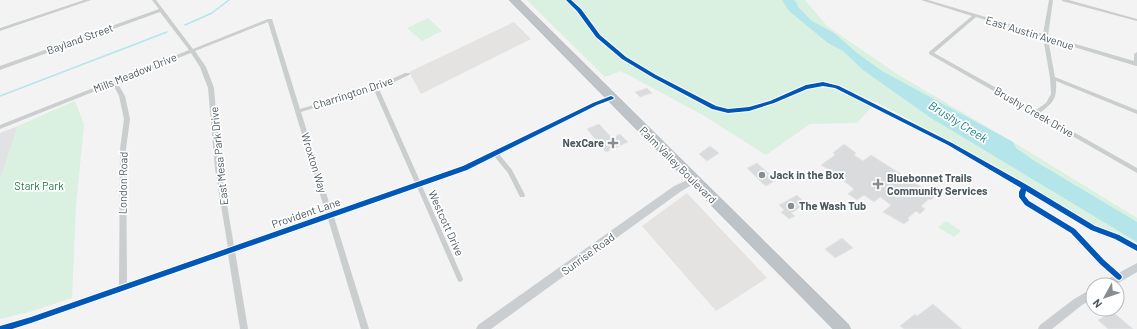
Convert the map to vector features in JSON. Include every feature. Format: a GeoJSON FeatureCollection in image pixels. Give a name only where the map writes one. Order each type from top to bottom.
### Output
{"type":"FeatureCollection","features":[{"type":"Feature","properties":{"kind":"highway","name":"Palm Valley Boulevard"},"geometry":{"type":"LineString","coordinates":[[514,0],[843,329]]}},
{"type":"Feature","properties":{"kind":"main road","name":"Sunrise Road"},"geometry":{"type":"LineString","coordinates":[[482,329],[677,189],[694,180]]}},
{"type":"Feature","properties":{"kind":"main road"},"geometry":{"type":"LineString","coordinates":[[1120,277],[1137,267]]}},
{"type":"Feature","properties":{"kind":"main road"},"geometry":{"type":"LineString","coordinates":[[1044,329],[1085,298]]}},
{"type":"Feature","properties":{"kind":"street"},"geometry":{"type":"LineString","coordinates":[[0,30],[89,0]]}},
{"type":"Feature","properties":{"kind":"street","name":"East Mesa Park Drive"},"geometry":{"type":"LineString","coordinates":[[154,0],[192,50],[203,67],[211,88],[218,169],[244,329]]}},
{"type":"Feature","properties":{"kind":"street","name":"East Austin Avenue"},"geometry":{"type":"LineString","coordinates":[[923,0],[1045,38],[1136,64]]}},
{"type":"Feature","properties":{"kind":"street"},"geometry":{"type":"LineString","coordinates":[[1036,113],[1052,99],[1054,94],[1053,78],[1045,38],[1051,0]]}},
{"type":"Feature","properties":{"kind":"street"},"geometry":{"type":"LineString","coordinates":[[1064,0],[1137,20]]}},
{"type":"Feature","properties":{"kind":"street","name":"Bayland Street"},"geometry":{"type":"LineString","coordinates":[[0,68],[161,10]]}},
{"type":"Feature","properties":{"kind":"street","name":"Brushy Creek Drive"},"geometry":{"type":"LineString","coordinates":[[975,16],[930,53],[1137,171]]}},
{"type":"Feature","properties":{"kind":"street","name":"Mills Meadow Drive"},"geometry":{"type":"LineString","coordinates":[[0,127],[270,20]]}},
{"type":"Feature","properties":{"kind":"street","name":"Wroxton Way"},"geometry":{"type":"LineString","coordinates":[[270,20],[365,329]]}},
{"type":"Feature","properties":{"kind":"street"},"geometry":{"type":"LineString","coordinates":[[1136,64],[1137,54]]}},
{"type":"Feature","properties":{"kind":"street","name":"Charrington Drive"},"geometry":{"type":"LineString","coordinates":[[299,111],[376,88],[407,74]]}},
{"type":"Feature","properties":{"kind":"street"},"geometry":{"type":"LineString","coordinates":[[1053,78],[1137,112]]}},
{"type":"Feature","properties":{"kind":"street","name":"London Road"},"geometry":{"type":"LineString","coordinates":[[114,81],[122,96],[127,119],[123,149],[123,288]]}},
{"type":"Feature","properties":{"kind":"street","name":"Westcott Drive"},"geometry":{"type":"LineString","coordinates":[[376,88],[460,279]]}},
{"type":"Feature","properties":{"kind":"street","name":"Provident Lane"},"geometry":{"type":"LineString","coordinates":[[0,329],[31,320],[465,168],[611,98]]}},
{"type":"Feature","properties":{"kind":"street"},"geometry":{"type":"LineString","coordinates":[[496,154],[510,172],[522,195]]}},
{"type":"Feature","properties":{"kind":"shaded area"},"geometry":{"type":"Polygon","coordinates":[[[514,22],[531,39],[421,94],[409,72],[514,22]]]}},
{"type":"Feature","properties":{"kind":"shaded area"},"geometry":{"type":"Polygon","coordinates":[[[18,126],[0,180],[0,133],[18,126]]]}},
{"type":"Feature","properties":{"kind":"shaded area"},"geometry":{"type":"Polygon","coordinates":[[[687,193],[767,278],[716,311],[642,226],[687,193]]]}},
{"type":"Feature","properties":{"kind":"green space"},"geometry":{"type":"Polygon","coordinates":[[[527,0],[805,0],[827,26],[897,74],[1013,142],[1137,218],[1137,245],[1120,236],[1102,230],[981,158],[876,102],[857,123],[810,124],[766,155],[701,114],[621,71],[605,77],[527,0]]]}},
{"type":"Feature","properties":{"kind":"green space"},"geometry":{"type":"Polygon","coordinates":[[[428,18],[442,31],[422,41],[407,28],[428,18]]]}},
{"type":"Feature","properties":{"kind":"green space","name":"Stark Park"},"geometry":{"type":"Polygon","coordinates":[[[75,101],[84,125],[76,205],[72,298],[29,312],[0,319],[0,180],[18,126],[75,101]]]}},
{"type":"Feature","properties":{"kind":"green space"},"geometry":{"type":"Polygon","coordinates":[[[946,221],[961,231],[954,237],[938,227],[946,221]]]}},
{"type":"Feature","properties":{"kind":"water","name":"Brushy Creek"},"geometry":{"type":"Polygon","coordinates":[[[782,0],[794,0],[798,5],[797,6],[812,21],[834,33],[857,53],[882,71],[1013,142],[1016,148],[1033,160],[1137,222],[1137,242],[931,118],[863,70],[843,51],[828,43],[789,11],[782,0]]]}},
{"type":"Feature","properties":{"kind":"building"},"geometry":{"type":"Polygon","coordinates":[[[647,88],[652,93],[640,97],[635,92],[647,88]]]}},
{"type":"Feature","properties":{"kind":"building"},"geometry":{"type":"Polygon","coordinates":[[[599,124],[612,138],[620,134],[628,142],[606,152],[587,129],[599,124]]]}},
{"type":"Feature","properties":{"kind":"building","name":"Bluebonnet Trails Community Services"},"geometry":{"type":"Polygon","coordinates":[[[844,144],[856,153],[854,155],[863,161],[871,155],[935,196],[921,206],[925,209],[920,214],[916,211],[904,224],[883,212],[891,205],[880,197],[874,202],[864,195],[857,200],[848,194],[854,189],[840,178],[837,180],[827,174],[831,171],[821,165],[835,155],[833,153],[844,144]]]}},
{"type":"Feature","properties":{"kind":"building"},"geometry":{"type":"Polygon","coordinates":[[[710,146],[719,153],[707,161],[699,154],[710,146]]]}},
{"type":"Feature","properties":{"kind":"building","name":"Jack in the Box"},"geometry":{"type":"Polygon","coordinates":[[[757,163],[776,180],[766,186],[762,183],[747,168],[757,163]]]}},
{"type":"Feature","properties":{"kind":"building","name":"The Wash Tub"},"geometry":{"type":"Polygon","coordinates":[[[797,195],[806,204],[791,213],[795,216],[789,219],[781,212],[784,210],[779,205],[797,195]]]}},
{"type":"Feature","properties":{"kind":"building"},"geometry":{"type":"Polygon","coordinates":[[[842,238],[853,248],[835,258],[825,249],[842,238]]]}},
{"type":"Feature","properties":{"kind":"building"},"geometry":{"type":"Polygon","coordinates":[[[933,304],[962,329],[904,329],[900,326],[915,314],[917,316],[933,304]]]}},
{"type":"Feature","properties":{"kind":"building"},"geometry":{"type":"Polygon","coordinates":[[[1104,317],[1119,317],[1133,329],[1108,329],[1098,320],[1104,317]]]}},
{"type":"Feature","properties":{"kind":"waterway"},"geometry":{"type":"LineString","coordinates":[[185,25],[212,13],[229,0]]}},
{"type":"Feature","properties":{"kind":"waterway"},"geometry":{"type":"LineString","coordinates":[[0,96],[167,32]]}},
{"type":"Feature","properties":{"kind":"cycle path"},"geometry":{"type":"LineString","coordinates":[[568,0],[579,10],[598,36],[624,58],[714,108],[728,111],[749,109],[772,102],[806,87],[823,84],[837,87],[950,144],[1093,228],[1117,237],[1137,248]]}},
{"type":"Feature","properties":{"kind":"cycle path"},"geometry":{"type":"LineString","coordinates":[[0,329],[31,320],[465,168],[595,104],[611,98]]}},
{"type":"Feature","properties":{"kind":"cycle path"},"geometry":{"type":"LineString","coordinates":[[1025,187],[1022,192],[1022,197],[1027,203],[1073,231],[1102,262],[1119,277]]}},
{"type":"Feature","properties":{"kind":"place","name":"NexCare"},"geometry":{"type":"Point","coordinates":[613,143]}},
{"type":"Feature","properties":{"kind":"place","name":"Jack in the Box"},"geometry":{"type":"Point","coordinates":[762,175]}},
{"type":"Feature","properties":{"kind":"place","name":"Bluebonnet Trails Community Services"},"geometry":{"type":"Point","coordinates":[878,184]}},
{"type":"Feature","properties":{"kind":"place","name":"The Wash Tub"},"geometry":{"type":"Point","coordinates":[791,206]}}]}
